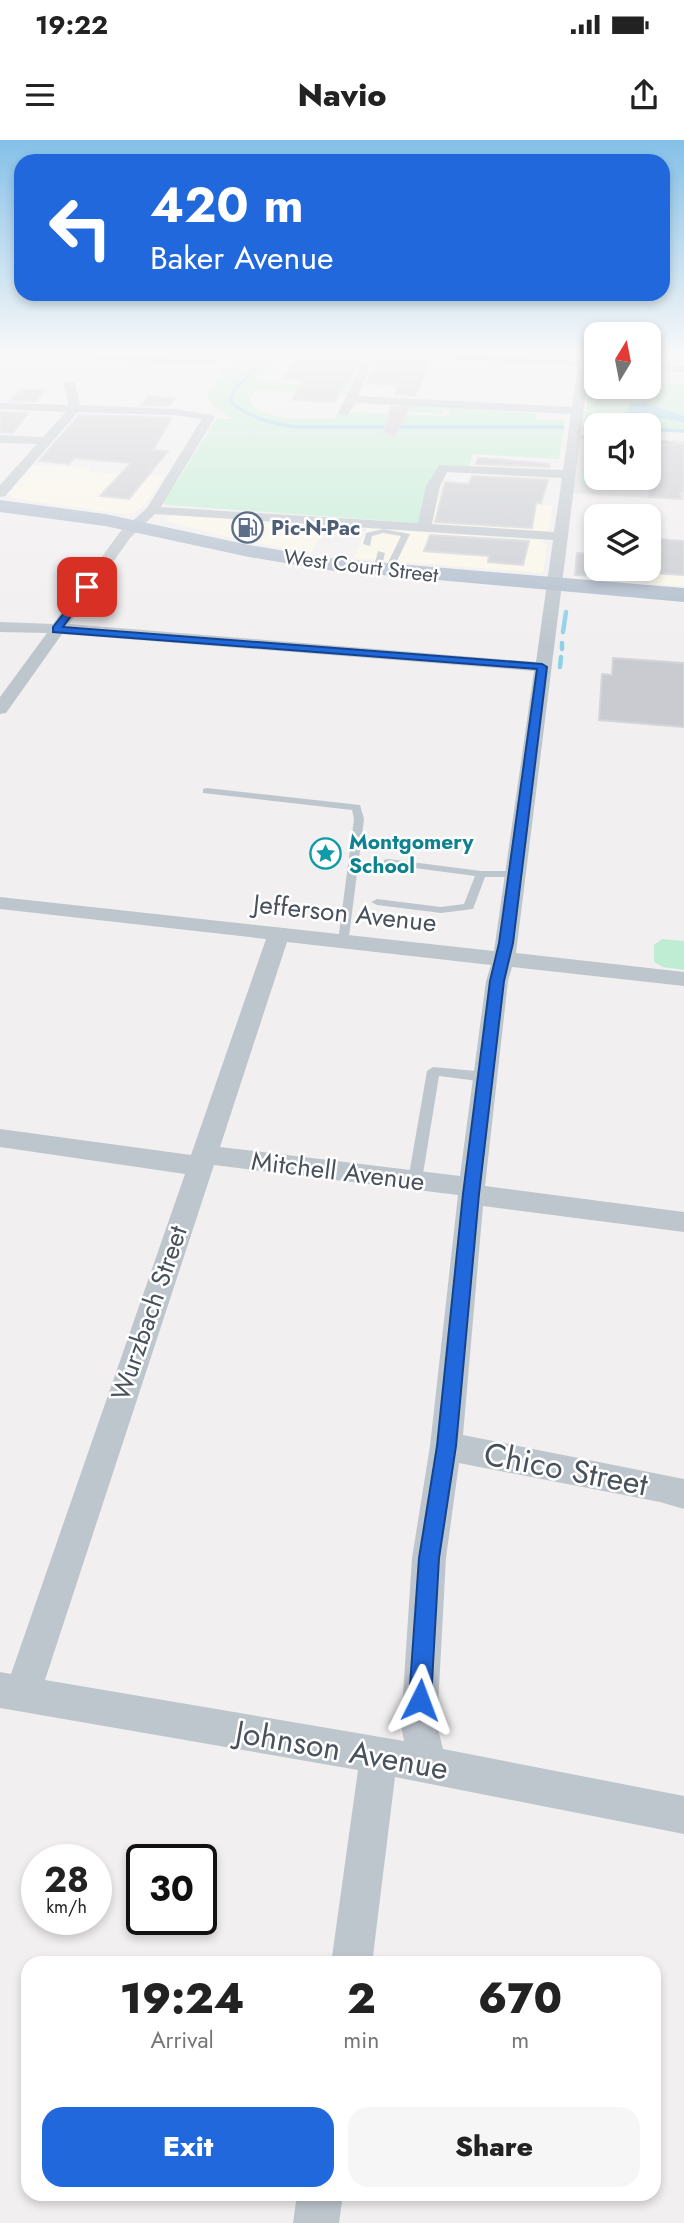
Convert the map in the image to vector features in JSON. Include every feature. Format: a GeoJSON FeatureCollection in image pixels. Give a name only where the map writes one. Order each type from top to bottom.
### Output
{"type":"FeatureCollection","features":[{"type":"Feature","properties":{"kind":"main road","name":"West Court Street"},"geometry":{"type":"LineString","coordinates":[[0,506],[136,526],[286,558],[376,561],[553,586],[684,595]]}},
{"type":"Feature","properties":{"kind":"main road"},"geometry":{"type":"LineString","coordinates":[[113,551],[133,544],[185,537]]}},
{"type":"Feature","properties":{"kind":"street"},"geometry":{"type":"LineString","coordinates":[[0,493],[36,452]]}},
{"type":"Feature","properties":{"kind":"street"},"geometry":{"type":"LineString","coordinates":[[0,709],[113,551],[152,510],[188,452]]}},
{"type":"Feature","properties":{"kind":"street"},"geometry":{"type":"LineString","coordinates":[[428,1766],[419,1725],[429,1558],[446,1446],[497,981],[504,958],[571,452]]}},
{"type":"Feature","properties":{"kind":"street"},"geometry":{"type":"LineString","coordinates":[[424,527],[433,486],[441,470],[447,468],[568,474]]}},
{"type":"Feature","properties":{"kind":"street"},"geometry":{"type":"LineString","coordinates":[[152,510],[558,537]]}},
{"type":"Feature","properties":{"kind":"street"},"geometry":{"type":"LineString","coordinates":[[0,627],[56,629],[542,667]]}},
{"type":"Feature","properties":{"kind":"street","name":"Jefferson Avenue"},"geometry":{"type":"LineString","coordinates":[[0,903],[684,979]]}},
{"type":"Feature","properties":{"kind":"street","name":"Wurzbach Street"},"geometry":{"type":"LineString","coordinates":[[11,1692],[279,933]]}},
{"type":"Feature","properties":{"kind":"street","name":"Mitchell Avenue"},"geometry":{"type":"LineString","coordinates":[[0,1138],[415,1180],[684,1222]]}},
{"type":"Feature","properties":{"kind":"street","name":"Chico Street"},"geometry":{"type":"LineString","coordinates":[[446,1446],[660,1487],[684,1494]]}},
{"type":"Feature","properties":{"kind":"street","name":"Johnson Avenue"},"geometry":{"type":"LineString","coordinates":[[11,1692],[379,1755],[684,1815]]}},
{"type":"Feature","properties":{"kind":"street"},"geometry":{"type":"LineString","coordinates":[[352,1956],[379,1755]]}},
{"type":"Feature","properties":{"kind":"street"},"geometry":{"type":"LineString","coordinates":[[316,2223],[319,2201]]}},
{"type":"Feature","properties":{"kind":"lane"},"geometry":{"type":"LineString","coordinates":[[376,561],[385,533],[393,531]]}},
{"type":"Feature","properties":{"kind":"lane"},"geometry":{"type":"LineString","coordinates":[[367,544],[371,533],[393,531],[407,536],[376,561]]}},
{"type":"Feature","properties":{"kind":"lane"},"geometry":{"type":"LineString","coordinates":[[207,791],[356,807],[359,819],[344,941]]}},
{"type":"Feature","properties":{"kind":"lane"},"geometry":{"type":"LineString","coordinates":[[388,862],[481,874],[515,874]]}},
{"type":"Feature","properties":{"kind":"lane"},"geometry":{"type":"LineString","coordinates":[[377,902],[440,910],[469,907],[481,874]]}},
{"type":"Feature","properties":{"kind":"lane"},"geometry":{"type":"LineString","coordinates":[[415,1180],[433,1071],[486,1077]]}},
{"type":"Feature","properties":{"kind":"shaded area"},"geometry":{"type":"Polygon","coordinates":[[[578,452],[584,452],[584,490],[661,490],[661,452],[684,452],[684,500],[572,493],[578,452]]]}},
{"type":"Feature","properties":{"kind":"shaded area"},"geometry":{"type":"Polygon","coordinates":[[[34,465],[91,468],[89,472],[165,476],[144,506],[133,513],[123,514],[13,498],[9,493],[34,465]]]}},
{"type":"Feature","properties":{"kind":"shaded area"},"geometry":{"type":"Polygon","coordinates":[[[438,499],[552,506],[550,529],[545,532],[430,525],[438,499]]]}},
{"type":"Feature","properties":{"kind":"shaded area"},"geometry":{"type":"Polygon","coordinates":[[[179,514],[325,524],[312,553],[245,541],[166,521],[167,517],[179,514]]]}},
{"type":"Feature","properties":{"kind":"shaded area"},"geometry":{"type":"Polygon","coordinates":[[[367,528],[540,540],[547,545],[543,573],[354,558],[367,528]]]}},
{"type":"Feature","properties":{"kind":"shaded area"},"geometry":{"type":"Polygon","coordinates":[[[661,538],[684,539],[684,586],[649,584],[649,581],[661,581],[661,538]]]}},
{"type":"Feature","properties":{"kind":"green space"},"geometry":{"type":"Polygon","coordinates":[[[195,452],[560,452],[559,459],[473,454],[469,466],[445,466],[420,523],[166,505],[164,502],[195,452]]]}},
{"type":"Feature","properties":{"kind":"green space"},"geometry":{"type":"Polygon","coordinates":[[[584,464],[584,484],[581,484],[584,464]]]}},
{"type":"Feature","properties":{"kind":"green space"},"geometry":{"type":"Polygon","coordinates":[[[661,484],[684,486],[684,491],[661,489],[661,484]]]}},
{"type":"Feature","properties":{"kind":"green space"},"geometry":{"type":"Polygon","coordinates":[[[662,939],[684,941],[684,970],[663,967],[654,962],[654,945],[662,939]]]}},
{"type":"Feature","properties":{"kind":"building"},"geometry":{"type":"Polygon","coordinates":[[[47,452],[167,452],[129,499],[100,496],[131,463],[74,458],[69,464],[39,461],[47,452]]]}},
{"type":"Feature","properties":{"kind":"building"},"geometry":{"type":"Polygon","coordinates":[[[661,452],[684,452],[684,492],[680,492],[681,499],[649,497],[649,490],[661,490],[661,452]]]}},
{"type":"Feature","properties":{"kind":"building"},"geometry":{"type":"Polygon","coordinates":[[[478,458],[549,464],[549,467],[476,464],[478,458]]]}},
{"type":"Feature","properties":{"kind":"building"},"geometry":{"type":"Polygon","coordinates":[[[472,476],[548,480],[541,503],[536,503],[532,528],[435,522],[445,482],[469,484],[472,476]]]}},
{"type":"Feature","properties":{"kind":"building"},"geometry":{"type":"Polygon","coordinates":[[[430,535],[529,541],[523,565],[488,562],[489,556],[424,551],[430,535]]]}},
{"type":"Feature","properties":{"kind":"building"},"geometry":{"type":"Polygon","coordinates":[[[661,539],[684,541],[684,575],[661,574],[661,539]]]}},
{"type":"Feature","properties":{"kind":"building"},"geometry":{"type":"Polygon","coordinates":[[[577,553],[584,554],[584,575],[575,575],[577,553]]]}},
{"type":"Feature","properties":{"kind":"building"},"geometry":{"type":"Polygon","coordinates":[[[613,658],[684,663],[684,727],[599,720],[602,674],[612,675],[613,658]]]}},
{"type":"Feature","properties":{"kind":"waterway"},"geometry":{"type":"LineString","coordinates":[[563,632],[566,612]]}},
{"type":"Feature","properties":{"kind":"waterway"},"geometry":{"type":"LineString","coordinates":[[562,643],[562,649]]}},
{"type":"Feature","properties":{"kind":"waterway"},"geometry":{"type":"LineString","coordinates":[[560,667],[561,657]]}},
{"type":"Feature","properties":{"kind":"place","name":"Pic-N-Pac"},"geometry":{"type":"Point","coordinates":[248,528]}},
{"type":"Feature","properties":{"kind":"place","name":"Montgomery School"},"geometry":{"type":"Point","coordinates":[326,854]}},
{"type":"Feature","properties":{"kind":"route"},"geometry":{"type":"LineString","coordinates":[[87,587],[56,629],[542,667],[504,958],[497,981],[471,1194],[446,1446],[429,1558],[420,1700]]}}]}
